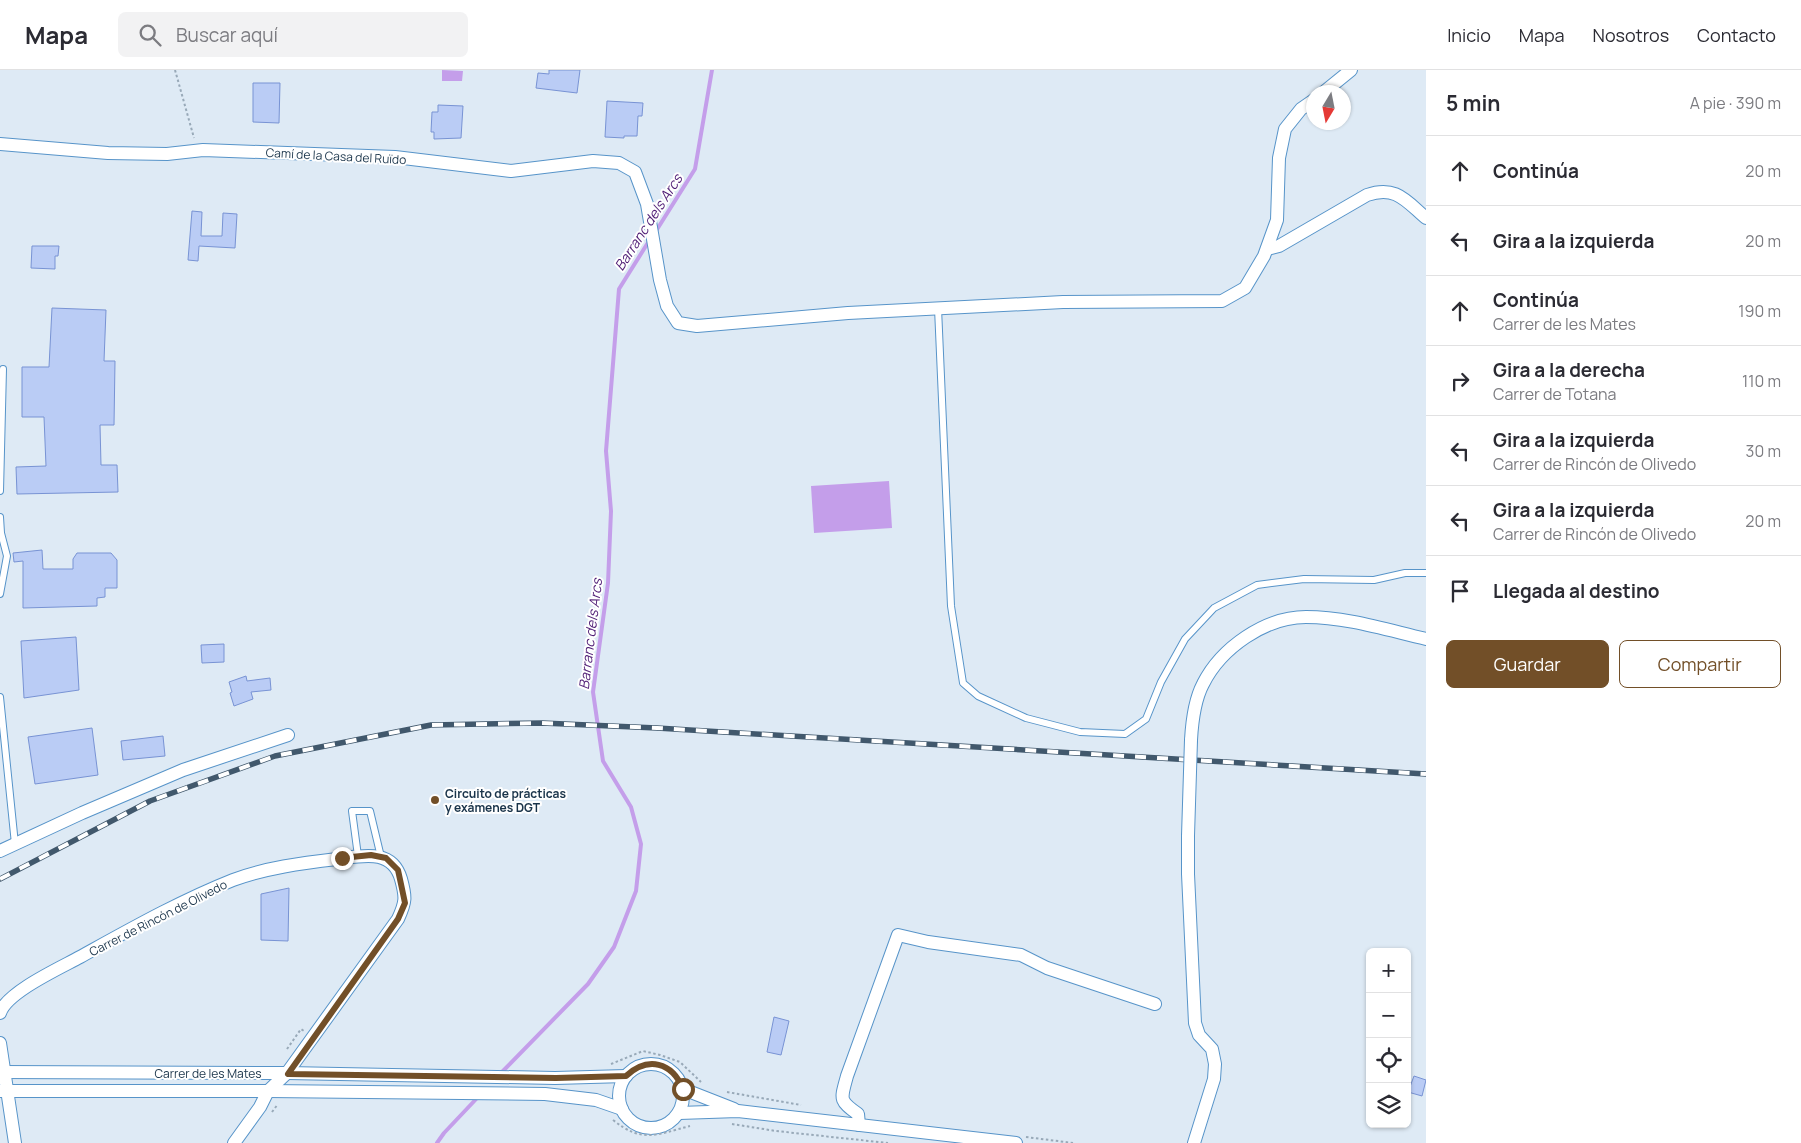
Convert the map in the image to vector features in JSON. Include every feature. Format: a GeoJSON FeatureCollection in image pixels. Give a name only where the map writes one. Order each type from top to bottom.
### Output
{"type":"FeatureCollection","features":[{"type":"Feature","properties":{"kind":"street"},"geometry":{"type":"LineString","coordinates":[[1333,85],[1352,70]]}},
{"type":"Feature","properties":{"kind":"street"},"geometry":{"type":"LineString","coordinates":[[938,308],[1063,302],[1222,301],[1245,288],[1264,256],[1277,220],[1279,158],[1285,129],[1306,106]]}},
{"type":"Feature","properties":{"kind":"street","name":"Camí de la Casa del Ruïdo"},"geometry":{"type":"LineString","coordinates":[[0,144],[108,153],[168,154],[198,150],[395,157],[511,171],[593,161],[619,163],[635,172],[647,204],[660,280],[667,306],[678,323],[698,326],[848,313],[938,308]]}},
{"type":"Feature","properties":{"kind":"street"},"geometry":{"type":"LineString","coordinates":[[1267,249],[1280,246],[1367,195],[1378,191],[1391,192],[1401,196],[1426,218]]}},
{"type":"Feature","properties":{"kind":"street"},"geometry":{"type":"LineString","coordinates":[[1197,1139],[1214,1079],[1215,1064],[1212,1049],[1199,1035],[1195,1023],[1188,874],[1192,719],[1202,684],[1224,654],[1250,634],[1276,622],[1305,617],[1337,619],[1426,639]]}},
{"type":"Feature","properties":{"kind":"street"},"geometry":{"type":"LineString","coordinates":[[0,851],[183,770],[288,735]]}},
{"type":"Feature","properties":{"kind":"street","name":"Carrer de Rincón de Olivedo"},"geometry":{"type":"LineString","coordinates":[[0,1013],[2,1007],[20,991],[119,935],[234,880],[289,865],[358,856],[371,855],[381,857]]}},
{"type":"Feature","properties":{"kind":"street"},"geometry":{"type":"LineString","coordinates":[[234,1143],[260,1107],[268,1091],[288,1074],[398,919],[405,903],[403,888],[398,870],[386,858],[381,857]]}},
{"type":"Feature","properties":{"kind":"street"},"geometry":{"type":"LineString","coordinates":[[859,1125],[858,1114],[844,1105],[842,1096],[847,1076],[898,934],[928,942],[1021,956],[1047,968],[1155,1004]]}},
{"type":"Feature","properties":{"kind":"street"},"geometry":{"type":"LineString","coordinates":[[0,1043],[3,1090],[15,1143]]}},
{"type":"Feature","properties":{"kind":"street"},"geometry":{"type":"LineString","coordinates":[[644,1065],[664,1066],[679,1079],[683,1089],[684,1097],[679,1113],[664,1126],[654,1128],[645,1128],[627,1118],[619,1101],[619,1092],[626,1076],[634,1069],[644,1065]]}},
{"type":"Feature","properties":{"kind":"street","name":"Carrer de les Mates"},"geometry":{"type":"LineString","coordinates":[[2,1072],[556,1078],[626,1076]]}},
{"type":"Feature","properties":{"kind":"street"},"geometry":{"type":"LineString","coordinates":[[683,1089],[738,1111]]}},
{"type":"Feature","properties":{"kind":"street","name":"Carrer de les Mates"},"geometry":{"type":"LineString","coordinates":[[3,1090],[545,1094],[596,1100],[622,1109]]}},
{"type":"Feature","properties":{"kind":"street"},"geometry":{"type":"LineString","coordinates":[[679,1113],[738,1111],[1016,1143]]}},
{"type":"Feature","properties":{"kind":"lane"},"geometry":{"type":"LineString","coordinates":[[938,308],[951,606],[963,683],[978,696],[1026,718],[1071,730],[1125,734],[1146,719],[1161,682],[1185,639],[1214,608],[1257,585],[1304,579],[1374,580],[1405,573],[1426,573]]}},
{"type":"Feature","properties":{"kind":"lane"},"geometry":{"type":"LineString","coordinates":[[0,491],[3,369]]}},
{"type":"Feature","properties":{"kind":"lane"},"geometry":{"type":"LineString","coordinates":[[0,517],[1,533],[7,556],[0,594]]}},
{"type":"Feature","properties":{"kind":"lane"},"geometry":{"type":"LineString","coordinates":[[0,697],[15,844]]}},
{"type":"Feature","properties":{"kind":"lane"},"geometry":{"type":"LineString","coordinates":[[358,856],[352,810],[370,811],[381,857]]}},
{"type":"Feature","properties":{"kind":"path"},"geometry":{"type":"LineString","coordinates":[[175,70],[198,150]]}},
{"type":"Feature","properties":{"kind":"path"},"geometry":{"type":"LineString","coordinates":[[287,1050],[301,1029],[312,1038]]}},
{"type":"Feature","properties":{"kind":"path"},"geometry":{"type":"LineString","coordinates":[[607,1065],[643,1051],[680,1062],[707,1087]]}},
{"type":"Feature","properties":{"kind":"path"},"geometry":{"type":"LineString","coordinates":[[614,1120],[626,1133]]}},
{"type":"Feature","properties":{"kind":"path"},"geometry":{"type":"LineString","coordinates":[[726,1124],[888,1143]]}},
{"type":"Feature","properties":{"kind":"path"},"geometry":{"type":"LineString","coordinates":[[657,1138],[676,1129],[692,1126]]}},
{"type":"Feature","properties":{"kind":"shaded area"},"geometry":{"type":"Polygon","coordinates":[[[442,70],[463,71],[462,81],[442,81],[442,70]]]}},
{"type":"Feature","properties":{"kind":"shaded area"},"geometry":{"type":"Polygon","coordinates":[[[889,481],[892,528],[814,533],[811,486],[889,481]]]}},
{"type":"Feature","properties":{"kind":"building"},"geometry":{"type":"Polygon","coordinates":[[[549,70],[580,70],[577,93],[536,88],[538,73],[549,74],[549,70]]]}},
{"type":"Feature","properties":{"kind":"building"},"geometry":{"type":"Polygon","coordinates":[[[253,83],[280,83],[279,123],[253,122],[253,83]]]}},
{"type":"Feature","properties":{"kind":"building"},"geometry":{"type":"Polygon","coordinates":[[[607,101],[643,103],[642,116],[638,116],[637,136],[624,136],[624,138],[605,137],[607,101]]]}},
{"type":"Feature","properties":{"kind":"building"},"geometry":{"type":"Polygon","coordinates":[[[438,105],[463,106],[461,138],[434,139],[434,132],[431,132],[432,112],[438,112],[438,105]]]}},
{"type":"Feature","properties":{"kind":"building"},"geometry":{"type":"Polygon","coordinates":[[[192,211],[202,212],[201,236],[222,236],[223,213],[237,214],[235,248],[199,246],[198,261],[188,260],[192,211]]]}},
{"type":"Feature","properties":{"kind":"building"},"geometry":{"type":"Polygon","coordinates":[[[32,246],[59,246],[58,256],[55,256],[55,269],[31,268],[32,246]]]}},
{"type":"Feature","properties":{"kind":"building"},"geometry":{"type":"Polygon","coordinates":[[[52,308],[106,310],[104,361],[115,361],[114,425],[100,425],[101,465],[117,465],[118,492],[17,494],[16,467],[46,466],[44,417],[22,417],[22,367],[49,367],[52,308]]]}},
{"type":"Feature","properties":{"kind":"building"},"geometry":{"type":"Polygon","coordinates":[[[42,550],[43,569],[73,569],[73,559],[77,553],[111,553],[117,560],[117,588],[105,588],[105,597],[97,598],[97,606],[23,608],[23,561],[14,562],[13,553],[42,550]]]}},
{"type":"Feature","properties":{"kind":"building"},"geometry":{"type":"Polygon","coordinates":[[[76,637],[79,690],[24,698],[21,641],[76,637]]]}},
{"type":"Feature","properties":{"kind":"building"},"geometry":{"type":"Polygon","coordinates":[[[224,644],[224,662],[202,663],[201,645],[224,644]]]}},
{"type":"Feature","properties":{"kind":"building"},"geometry":{"type":"Polygon","coordinates":[[[246,676],[247,681],[270,678],[271,690],[251,692],[253,699],[234,706],[229,682],[246,676]]]}},
{"type":"Feature","properties":{"kind":"building"},"geometry":{"type":"Polygon","coordinates":[[[92,728],[98,775],[35,784],[28,737],[92,728]]]}},
{"type":"Feature","properties":{"kind":"building"},"geometry":{"type":"Polygon","coordinates":[[[163,736],[165,756],[123,760],[121,741],[163,736]]]}},
{"type":"Feature","properties":{"kind":"building"},"geometry":{"type":"Polygon","coordinates":[[[289,888],[288,941],[261,940],[261,894],[289,888]]]}},
{"type":"Feature","properties":{"kind":"building"},"geometry":{"type":"Polygon","coordinates":[[[774,1017],[789,1021],[781,1055],[767,1052],[774,1017]]]}},
{"type":"Feature","properties":{"kind":"building"},"geometry":{"type":"Polygon","coordinates":[[[1414,1076],[1426,1080],[1422,1096],[1411,1093],[1411,1084],[1414,1076]]]}},
{"type":"Feature","properties":{"kind":"waterway","name":"Barranc dels Arcs"},"geometry":{"type":"LineString","coordinates":[[656,231],[695,169],[712,70]]}},
{"type":"Feature","properties":{"kind":"waterway","name":"Barranc dels Arcs"},"geometry":{"type":"LineString","coordinates":[[501,1073],[588,984],[614,947],[636,891],[641,844],[631,807],[603,761],[593,692],[608,583],[611,511],[606,451],[619,289],[649,241]]}},
{"type":"Feature","properties":{"kind":"waterway","name":"Barranc dels Arcs"},"geometry":{"type":"LineString","coordinates":[[437,1143],[479,1096]]}},
{"type":"Feature","properties":{"kind":"railway"},"geometry":{"type":"LineString","coordinates":[[0,879],[150,801],[275,756],[431,725],[542,723],[657,728],[1426,774]]}},
{"type":"Feature","properties":{"kind":"place","name":"Circuito de prácticas y exámenes DGT"},"geometry":{"type":"Point","coordinates":[435,800]}},
{"type":"Feature","properties":{"kind":"route"},"geometry":{"type":"LineString","coordinates":[[342,858],[371,855],[386,858],[398,870],[405,903],[398,919],[288,1074],[556,1078],[626,1076],[634,1069],[654,1064],[664,1066],[672,1071],[679,1079],[683,1089]]}}]}
